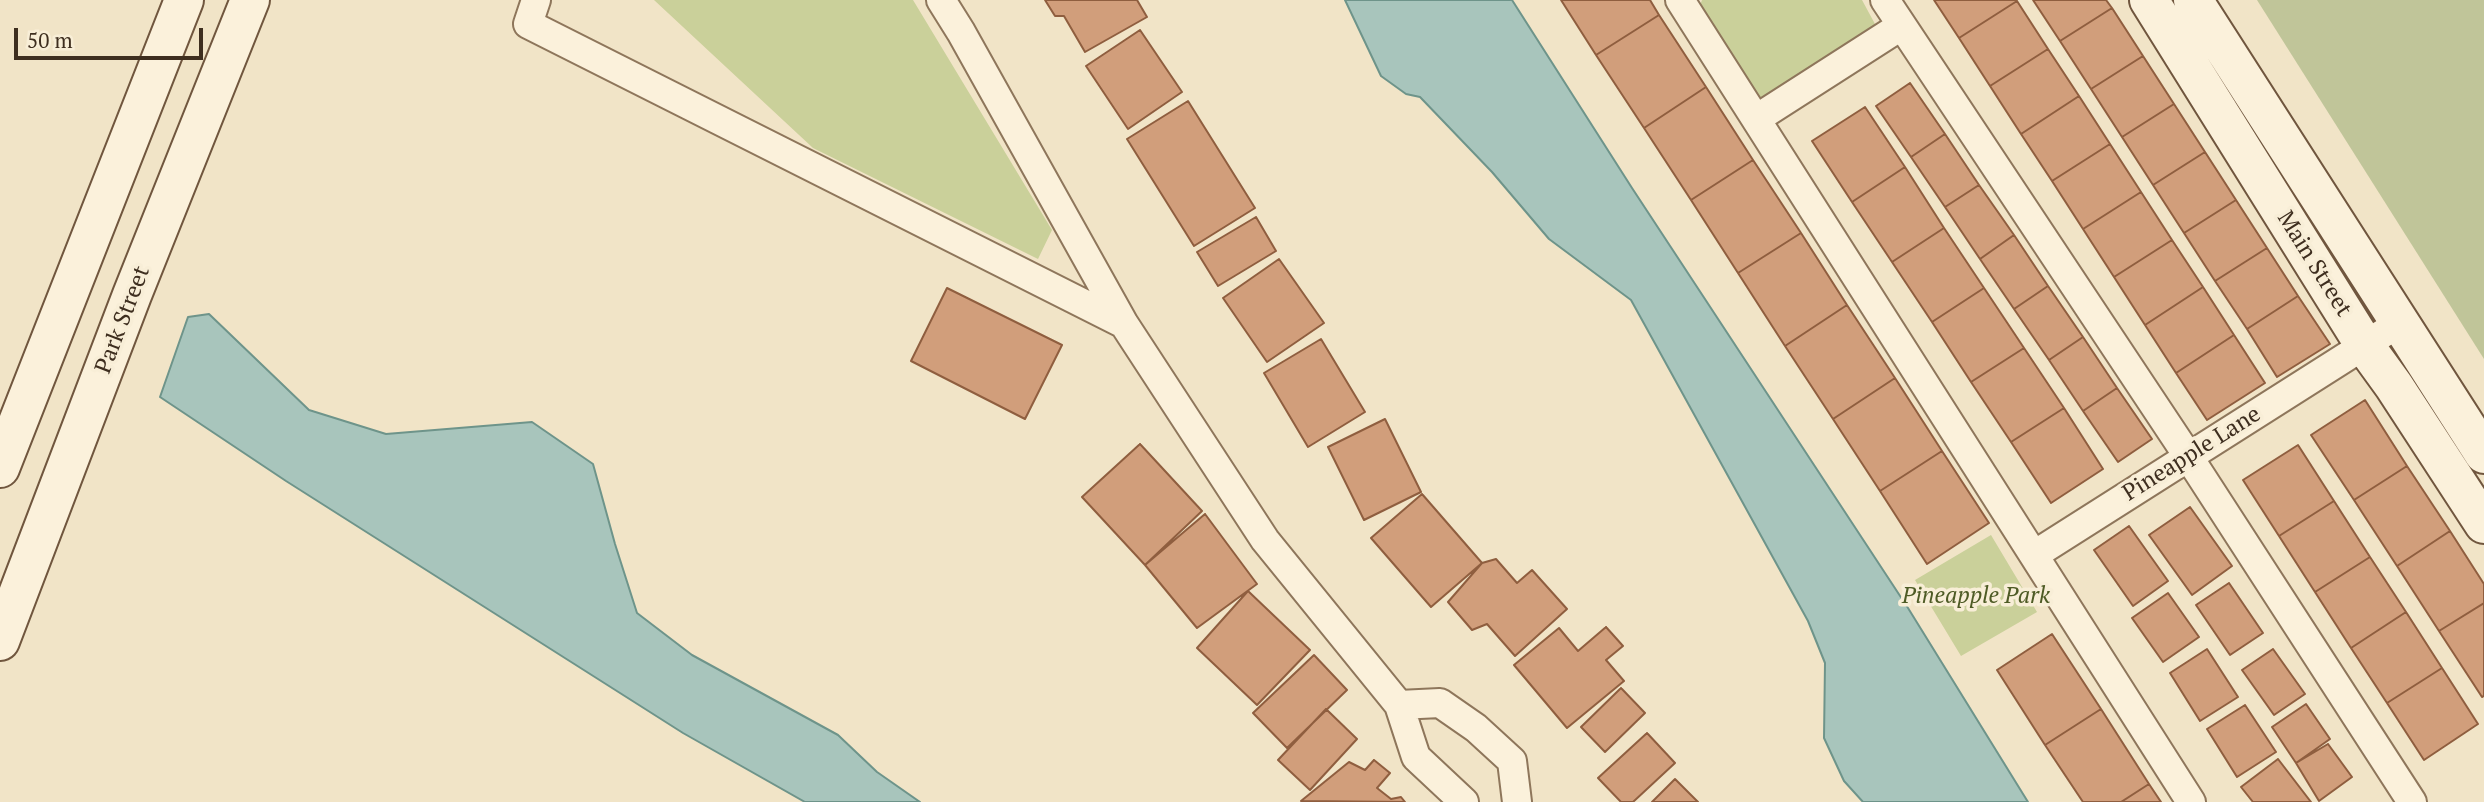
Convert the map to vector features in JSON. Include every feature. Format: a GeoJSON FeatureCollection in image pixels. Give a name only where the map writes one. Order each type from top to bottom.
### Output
{"type":"FeatureCollection","features":[{"type":"Feature","properties":{"kind":"street"},"geometry":{"type":"LineString","coordinates":[[0,468],[184,0]]}},
{"type":"Feature","properties":{"kind":"street"},"geometry":{"type":"LineString","coordinates":[[536,0],[528,24],[1124,324]]}},
{"type":"Feature","properties":{"kind":"street"},"geometry":{"type":"LineString","coordinates":[[941,0],[1124,324],[1265,540],[1399,705],[1416,757],[1464,802]]}},
{"type":"Feature","properties":{"kind":"street"},"geometry":{"type":"LineString","coordinates":[[1680,0],[2191,802]]}},
{"type":"Feature","properties":{"kind":"street"},"geometry":{"type":"LineString","coordinates":[[1885,0],[2188,456],[2412,802]]}},
{"type":"Feature","properties":{"kind":"street","name":"Main Street"},"geometry":{"type":"LineString","coordinates":[[2149,0],[2357,350],[2484,524]]}},
{"type":"Feature","properties":{"kind":"street","name":"Main Street"},"geometry":{"type":"LineString","coordinates":[[2193,0],[2484,454]]}},
{"type":"Feature","properties":{"kind":"street","name":"Park Street"},"geometry":{"type":"LineString","coordinates":[[0,641],[242,3]]}},
{"type":"Feature","properties":{"kind":"street"},"geometry":{"type":"LineString","coordinates":[[1756,119],[1901,26]]}},
{"type":"Feature","properties":{"kind":"street","name":"Pineapple Lane"},"geometry":{"type":"LineString","coordinates":[[2034,555],[2401,322]]}},
{"type":"Feature","properties":{"kind":"street"},"geometry":{"type":"LineString","coordinates":[[1399,705],[1440,703],[1476,728],[1512,761],[1517,802]]}},
{"type":"Feature","properties":{"kind":"green space"},"geometry":{"type":"Polygon","coordinates":[[[654,0],[913,0],[1052,230],[1038,259],[813,148],[654,0]]]}},
{"type":"Feature","properties":{"kind":"green space"},"geometry":{"type":"Polygon","coordinates":[[[1702,0],[1862,0],[1875,24],[1868,36],[1767,100],[1755,101],[1699,8],[1702,0]]]}},
{"type":"Feature","properties":{"kind":"green space"},"geometry":{"type":"Polygon","coordinates":[[[2257,0],[2484,0],[2484,359],[2257,0]]]}},
{"type":"Feature","properties":{"kind":"green space","name":"Pineapple Park"},"geometry":{"type":"Polygon","coordinates":[[[1991,535],[2037,612],[1961,656],[1915,580],[1991,535]]]}},
{"type":"Feature","properties":{"kind":"water"},"geometry":{"type":"Polygon","coordinates":[[[1345,0],[1512,0],[1908,608],[2028,802],[1863,802],[1844,781],[1824,738],[1825,663],[1808,621],[1631,300],[1549,239],[1492,172],[1420,97],[1406,94],[1381,76],[1345,0]]]}},
{"type":"Feature","properties":{"kind":"water"},"geometry":{"type":"Polygon","coordinates":[[[209,314],[309,410],[386,434],[532,422],[593,464],[637,613],[692,655],[838,735],[877,772],[920,802],[805,802],[683,733],[286,481],[160,397],[188,317],[209,314]]]}},
{"type":"Feature","properties":{"kind":"building"},"geometry":{"type":"Polygon","coordinates":[[[1045,0],[1137,0],[1147,17],[1085,52],[1064,16],[1055,16],[1045,0]]]}},
{"type":"Feature","properties":{"kind":"building"},"geometry":{"type":"Polygon","coordinates":[[[1561,0],[1650,0],[1659,15],[1596,55],[1561,0]]]}},
{"type":"Feature","properties":{"kind":"building"},"geometry":{"type":"Polygon","coordinates":[[[1934,0],[2016,0],[2017,1],[1959,38],[1934,0]]]}},
{"type":"Feature","properties":{"kind":"building"},"geometry":{"type":"Polygon","coordinates":[[[2033,0],[2106,0],[2112,8],[2060,41],[2033,0]]]}},
{"type":"Feature","properties":{"kind":"building"},"geometry":{"type":"Polygon","coordinates":[[[2017,1],[2048,49],[1990,86],[1959,38],[2017,1]]]}},
{"type":"Feature","properties":{"kind":"building"},"geometry":{"type":"Polygon","coordinates":[[[2112,8],[2143,56],[2091,89],[2060,41],[2112,8]]]}},
{"type":"Feature","properties":{"kind":"building"},"geometry":{"type":"Polygon","coordinates":[[[1659,15],[1706,87],[1644,128],[1596,55],[1659,15]]]}},
{"type":"Feature","properties":{"kind":"building"},"geometry":{"type":"Polygon","coordinates":[[[1140,30],[1182,92],[1128,129],[1086,66],[1140,30]]]}},
{"type":"Feature","properties":{"kind":"building"},"geometry":{"type":"Polygon","coordinates":[[[2048,49],[2079,96],[2021,134],[1990,86],[2048,49]]]}},
{"type":"Feature","properties":{"kind":"building"},"geometry":{"type":"Polygon","coordinates":[[[2143,56],[2174,104],[2122,137],[2091,89],[2143,56]]]}},
{"type":"Feature","properties":{"kind":"building"},"geometry":{"type":"Polygon","coordinates":[[[1910,83],[1945,134],[1911,157],[1876,106],[1910,83]]]}},
{"type":"Feature","properties":{"kind":"building"},"geometry":{"type":"Polygon","coordinates":[[[1706,87],[1753,160],[1691,200],[1644,128],[1706,87]]]}},
{"type":"Feature","properties":{"kind":"building"},"geometry":{"type":"Polygon","coordinates":[[[2079,96],[2110,144],[2052,181],[2021,134],[2079,96]]]}},
{"type":"Feature","properties":{"kind":"building"},"geometry":{"type":"Polygon","coordinates":[[[1188,101],[1255,208],[1194,246],[1127,139],[1188,101]]]}},
{"type":"Feature","properties":{"kind":"building"},"geometry":{"type":"Polygon","coordinates":[[[2174,104],[2205,152],[2153,185],[2122,137],[2174,104]]]}},
{"type":"Feature","properties":{"kind":"building"},"geometry":{"type":"Polygon","coordinates":[[[1865,107],[1905,167],[1852,202],[1812,141],[1865,107]]]}},
{"type":"Feature","properties":{"kind":"building"},"geometry":{"type":"Polygon","coordinates":[[[1945,134],[1979,185],[1945,207],[1911,157],[1945,134]]]}},
{"type":"Feature","properties":{"kind":"building"},"geometry":{"type":"Polygon","coordinates":[[[2110,144],[2141,192],[2083,229],[2052,181],[2110,144]]]}},
{"type":"Feature","properties":{"kind":"building"},"geometry":{"type":"Polygon","coordinates":[[[2205,152],[2236,200],[2184,233],[2153,185],[2205,152]]]}},
{"type":"Feature","properties":{"kind":"building"},"geometry":{"type":"Polygon","coordinates":[[[1753,160],[1801,233],[1738,273],[1691,200],[1753,160]]]}},
{"type":"Feature","properties":{"kind":"building"},"geometry":{"type":"Polygon","coordinates":[[[1905,167],[1944,228],[1892,262],[1852,202],[1905,167]]]}},
{"type":"Feature","properties":{"kind":"building"},"geometry":{"type":"Polygon","coordinates":[[[1979,185],[2014,235],[1980,259],[1945,207],[1979,185]]]}},
{"type":"Feature","properties":{"kind":"building"},"geometry":{"type":"Polygon","coordinates":[[[2141,192],[2172,240],[2114,277],[2083,229],[2141,192]]]}},
{"type":"Feature","properties":{"kind":"building"},"geometry":{"type":"Polygon","coordinates":[[[2236,200],[2267,248],[2215,281],[2184,233],[2236,200]]]}},
{"type":"Feature","properties":{"kind":"building"},"geometry":{"type":"Polygon","coordinates":[[[1256,217],[1276,251],[1218,286],[1197,252],[1256,217]]]}},
{"type":"Feature","properties":{"kind":"building"},"geometry":{"type":"Polygon","coordinates":[[[1944,228],[1984,288],[1932,322],[1892,262],[1944,228]]]}},
{"type":"Feature","properties":{"kind":"building"},"geometry":{"type":"Polygon","coordinates":[[[1801,233],[1847,305],[1785,346],[1738,273],[1801,233]]]}},
{"type":"Feature","properties":{"kind":"building"},"geometry":{"type":"Polygon","coordinates":[[[2014,235],[2048,286],[2014,309],[1980,259],[2014,235]]]}},
{"type":"Feature","properties":{"kind":"building"},"geometry":{"type":"Polygon","coordinates":[[[2172,240],[2203,287],[2145,325],[2114,277],[2172,240]]]}},
{"type":"Feature","properties":{"kind":"building"},"geometry":{"type":"Polygon","coordinates":[[[2267,248],[2298,296],[2247,329],[2215,281],[2267,248]]]}},
{"type":"Feature","properties":{"kind":"building"},"geometry":{"type":"Polygon","coordinates":[[[1279,259],[1324,323],[1267,362],[1223,298],[1279,259]]]}},
{"type":"Feature","properties":{"kind":"building"},"geometry":{"type":"Polygon","coordinates":[[[2048,286],[2083,337],[2049,360],[2014,309],[2048,286]]]}},
{"type":"Feature","properties":{"kind":"building"},"geometry":{"type":"Polygon","coordinates":[[[2203,287],[2234,335],[2176,373],[2145,325],[2203,287]]]}},
{"type":"Feature","properties":{"kind":"building"},"geometry":{"type":"Polygon","coordinates":[[[947,288],[1062,345],[1025,419],[911,361],[947,288]]]}},
{"type":"Feature","properties":{"kind":"building"},"geometry":{"type":"Polygon","coordinates":[[[1984,288],[2024,348],[1971,382],[1932,322],[1984,288]]]}},
{"type":"Feature","properties":{"kind":"building"},"geometry":{"type":"Polygon","coordinates":[[[2298,296],[2330,344],[2277,377],[2247,329],[2298,296]]]}},
{"type":"Feature","properties":{"kind":"building"},"geometry":{"type":"Polygon","coordinates":[[[1847,305],[1895,378],[1833,419],[1785,346],[1847,305]]]}},
{"type":"Feature","properties":{"kind":"building"},"geometry":{"type":"Polygon","coordinates":[[[2234,335],[2265,383],[2207,420],[2176,373],[2234,335]]]}},
{"type":"Feature","properties":{"kind":"building"},"geometry":{"type":"Polygon","coordinates":[[[2083,337],[2117,388],[2083,411],[2049,360],[2083,337]]]}},
{"type":"Feature","properties":{"kind":"building"},"geometry":{"type":"Polygon","coordinates":[[[1321,339],[1365,412],[1308,447],[1264,373],[1321,339]]]}},
{"type":"Feature","properties":{"kind":"building"},"geometry":{"type":"Polygon","coordinates":[[[2024,348],[2064,408],[2011,442],[1971,382],[2024,348]]]}},
{"type":"Feature","properties":{"kind":"building"},"geometry":{"type":"Polygon","coordinates":[[[1895,378],[1942,451],[1880,491],[1833,419],[1895,378]]]}},
{"type":"Feature","properties":{"kind":"building"},"geometry":{"type":"Polygon","coordinates":[[[2117,388],[2152,439],[2118,462],[2083,411],[2117,388]]]}},
{"type":"Feature","properties":{"kind":"building"},"geometry":{"type":"Polygon","coordinates":[[[2365,400],[2407,466],[2354,500],[2311,435],[2365,400]]]}},
{"type":"Feature","properties":{"kind":"building"},"geometry":{"type":"Polygon","coordinates":[[[2064,408],[2103,469],[2051,503],[2011,442],[2064,408]]]}},
{"type":"Feature","properties":{"kind":"building"},"geometry":{"type":"Polygon","coordinates":[[[1385,419],[1421,492],[1364,520],[1328,447],[1385,419]]]}},
{"type":"Feature","properties":{"kind":"building"},"geometry":{"type":"Polygon","coordinates":[[[1140,444],[1202,511],[1145,565],[1082,497],[1140,444]]]}},
{"type":"Feature","properties":{"kind":"building"},"geometry":{"type":"Polygon","coordinates":[[[2298,445],[2334,501],[2279,536],[2243,480],[2298,445]]]}},
{"type":"Feature","properties":{"kind":"building"},"geometry":{"type":"Polygon","coordinates":[[[1942,451],[1989,523],[1927,564],[1880,491],[1942,451]]]}},
{"type":"Feature","properties":{"kind":"building"},"geometry":{"type":"Polygon","coordinates":[[[2407,466],[2450,531],[2397,566],[2354,500],[2407,466]]]}},
{"type":"Feature","properties":{"kind":"building"},"geometry":{"type":"Polygon","coordinates":[[[1422,494],[1482,563],[1431,607],[1371,538],[1422,494]]]}},
{"type":"Feature","properties":{"kind":"building"},"geometry":{"type":"Polygon","coordinates":[[[2334,501],[2370,557],[2315,592],[2279,536],[2334,501]]]}},
{"type":"Feature","properties":{"kind":"building"},"geometry":{"type":"Polygon","coordinates":[[[2190,507],[2232,566],[2192,595],[2149,535],[2190,507]]]}},
{"type":"Feature","properties":{"kind":"building"},"geometry":{"type":"Polygon","coordinates":[[[1205,514],[1257,584],[1197,628],[1145,565],[1205,514]]]}},
{"type":"Feature","properties":{"kind":"building"},"geometry":{"type":"Polygon","coordinates":[[[2129,526],[2168,581],[2133,606],[2094,550],[2129,526]]]}},
{"type":"Feature","properties":{"kind":"building"},"geometry":{"type":"Polygon","coordinates":[[[2450,531],[2484,584],[2484,603],[2439,631],[2397,566],[2450,531]]]}},
{"type":"Feature","properties":{"kind":"building"},"geometry":{"type":"Polygon","coordinates":[[[2370,557],[2406,612],[2351,648],[2315,592],[2370,557]]]}},
{"type":"Feature","properties":{"kind":"building"},"geometry":{"type":"Polygon","coordinates":[[[1496,559],[1517,583],[1532,570],[1567,609],[1515,656],[1487,624],[1472,630],[1448,602],[1482,563],[1496,559]]]}},
{"type":"Feature","properties":{"kind":"building"},"geometry":{"type":"Polygon","coordinates":[[[2229,583],[2263,633],[2230,655],[2196,605],[2229,583]]]}},
{"type":"Feature","properties":{"kind":"building"},"geometry":{"type":"Polygon","coordinates":[[[1248,591],[1310,650],[1257,705],[1197,648],[1248,591]]]}},
{"type":"Feature","properties":{"kind":"building"},"geometry":{"type":"Polygon","coordinates":[[[2168,593],[2199,637],[2163,662],[2132,618],[2168,593]]]}},
{"type":"Feature","properties":{"kind":"building"},"geometry":{"type":"Polygon","coordinates":[[[2484,603],[2484,696],[2482,697],[2439,631],[2484,603]]]}},
{"type":"Feature","properties":{"kind":"building"},"geometry":{"type":"Polygon","coordinates":[[[2406,612],[2442,668],[2387,703],[2351,648],[2406,612]]]}},
{"type":"Feature","properties":{"kind":"building"},"geometry":{"type":"Polygon","coordinates":[[[1606,627],[1623,646],[1606,660],[1624,681],[1567,728],[1514,665],[1559,628],[1578,651],[1606,627]]]}},
{"type":"Feature","properties":{"kind":"building"},"geometry":{"type":"Polygon","coordinates":[[[2052,634],[2101,709],[2045,745],[1997,670],[2052,634]]]}},
{"type":"Feature","properties":{"kind":"building"},"geometry":{"type":"Polygon","coordinates":[[[2207,649],[2238,697],[2200,721],[2170,673],[2207,649]]]}},
{"type":"Feature","properties":{"kind":"building"},"geometry":{"type":"Polygon","coordinates":[[[2273,649],[2305,694],[2274,715],[2242,670],[2273,649]]]}},
{"type":"Feature","properties":{"kind":"building"},"geometry":{"type":"Polygon","coordinates":[[[1314,655],[1347,690],[1287,748],[1253,713],[1314,655]]]}},
{"type":"Feature","properties":{"kind":"building"},"geometry":{"type":"Polygon","coordinates":[[[2442,668],[2478,724],[2424,760],[2387,703],[2442,668]]]}},
{"type":"Feature","properties":{"kind":"building"},"geometry":{"type":"Polygon","coordinates":[[[1621,688],[1645,713],[1605,752],[1581,727],[1621,688]]]}},
{"type":"Feature","properties":{"kind":"building"},"geometry":{"type":"Polygon","coordinates":[[[2306,704],[2330,739],[2296,763],[2272,727],[2306,704]]]}},
{"type":"Feature","properties":{"kind":"building"},"geometry":{"type":"Polygon","coordinates":[[[2245,705],[2276,752],[2237,777],[2207,729],[2245,705]]]}},
{"type":"Feature","properties":{"kind":"building"},"geometry":{"type":"Polygon","coordinates":[[[1326,709],[1357,739],[1310,790],[1278,760],[1326,709]]]}},
{"type":"Feature","properties":{"kind":"building"},"geometry":{"type":"Polygon","coordinates":[[[2101,709],[2149,784],[2121,802],[2083,802],[2045,745],[2101,709]]]}},
{"type":"Feature","properties":{"kind":"building"},"geometry":{"type":"Polygon","coordinates":[[[1647,733],[1675,763],[1633,802],[1621,802],[1598,778],[1647,733]]]}},
{"type":"Feature","properties":{"kind":"building"},"geometry":{"type":"Polygon","coordinates":[[[2328,744],[2352,777],[2319,801],[2296,763],[2328,744]]]}},
{"type":"Feature","properties":{"kind":"building"},"geometry":{"type":"Polygon","coordinates":[[[2278,759],[2311,802],[2253,802],[2241,787],[2278,759]]]}},
{"type":"Feature","properties":{"kind":"building"},"geometry":{"type":"Polygon","coordinates":[[[1374,760],[1390,773],[1377,788],[1391,799],[1401,797],[1405,802],[1301,801],[1349,762],[1365,770],[1374,760]]]}},
{"type":"Feature","properties":{"kind":"building"},"geometry":{"type":"Polygon","coordinates":[[[1675,779],[1698,802],[1652,802],[1675,779]]]}},
{"type":"Feature","properties":{"kind":"building"},"geometry":{"type":"Polygon","coordinates":[[[2149,784],[2161,802],[2121,802],[2149,784]]]}}]}
